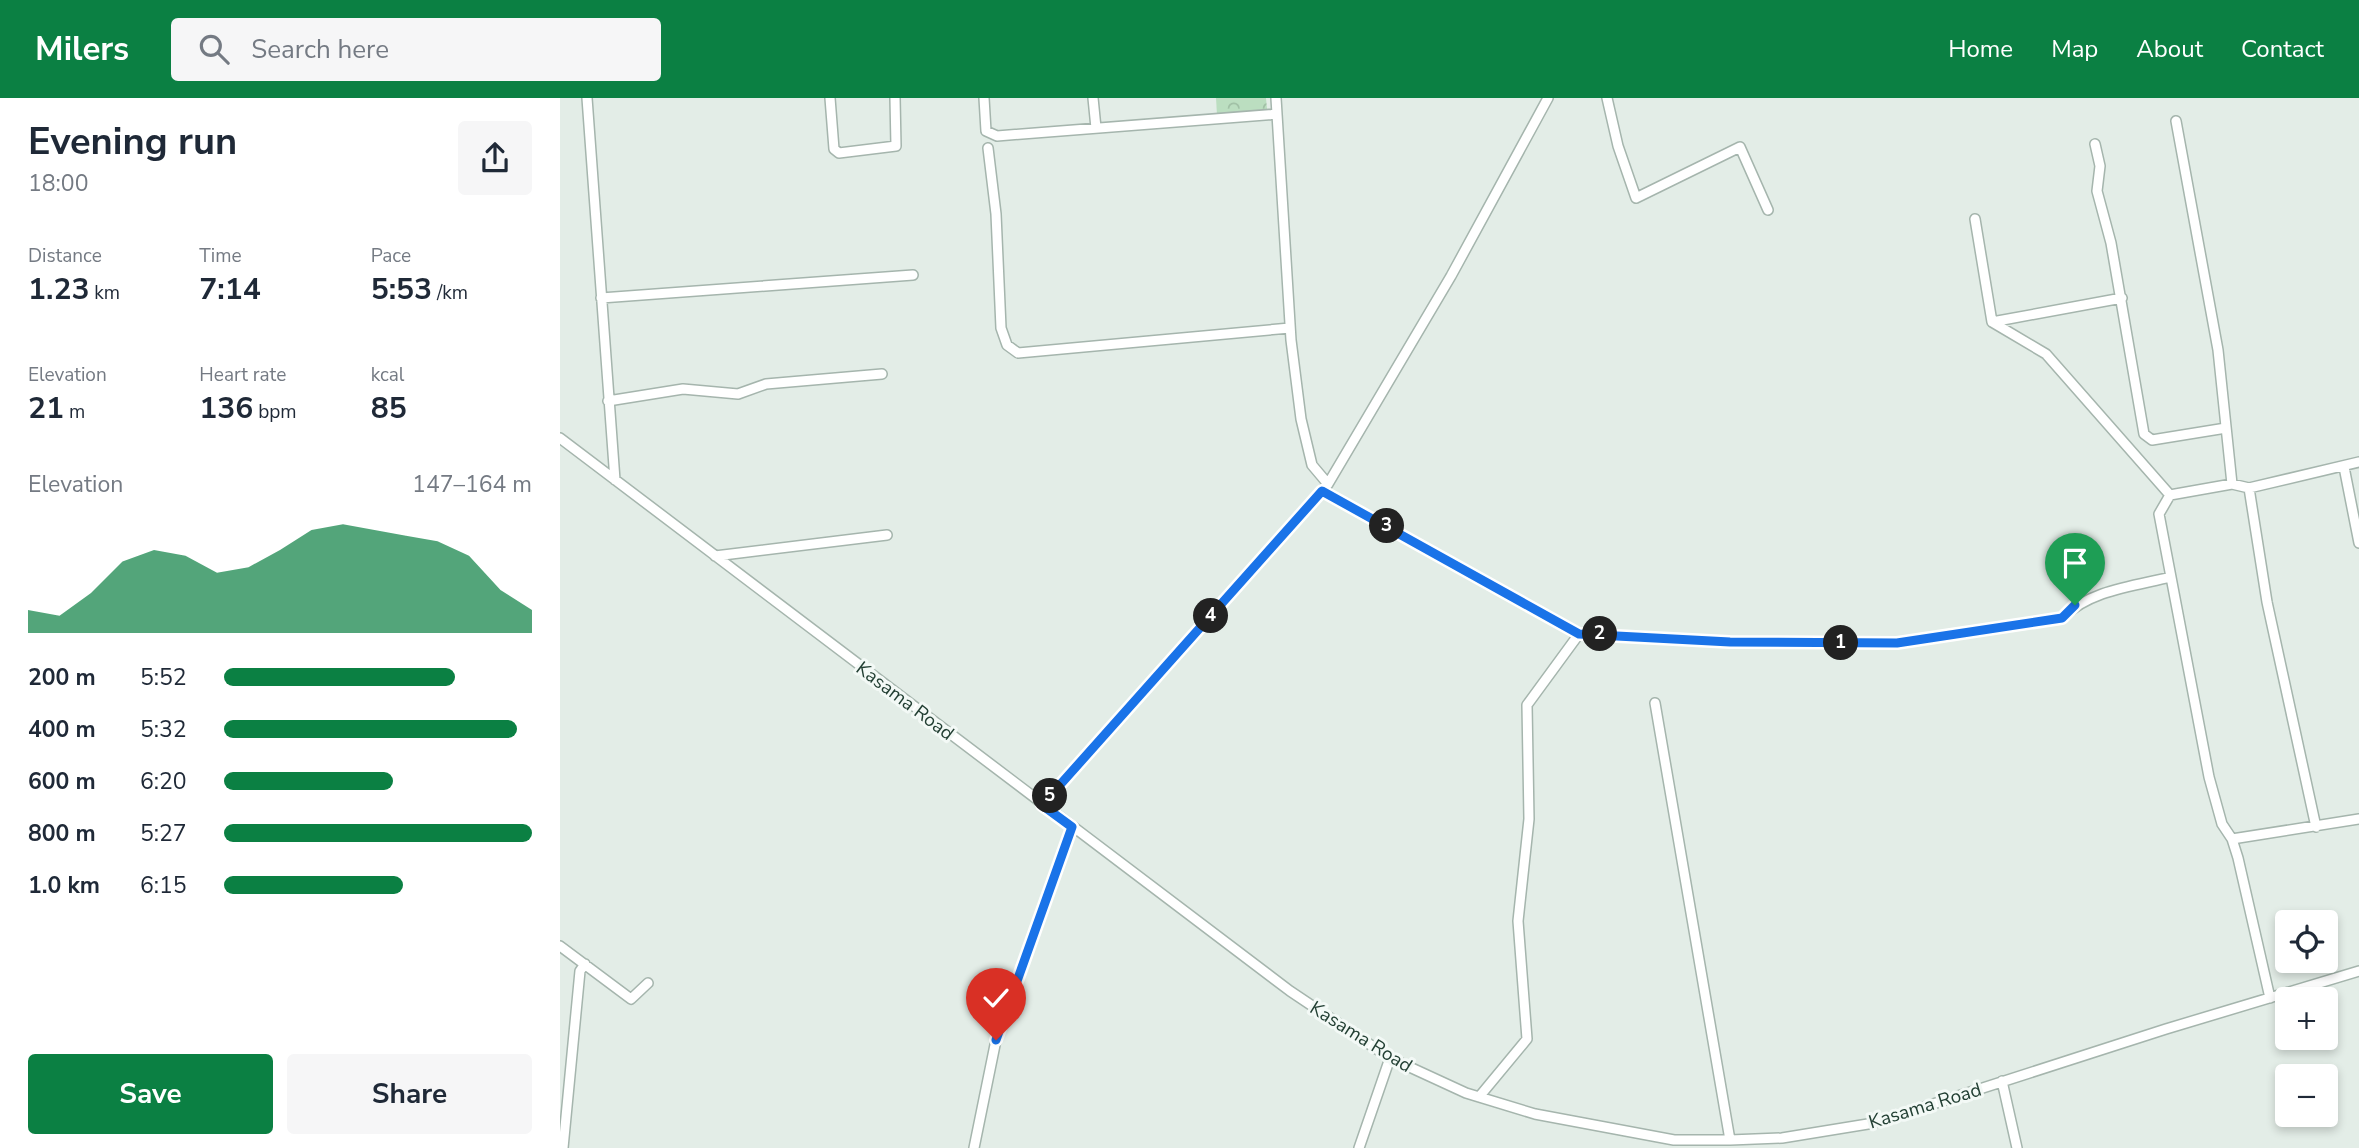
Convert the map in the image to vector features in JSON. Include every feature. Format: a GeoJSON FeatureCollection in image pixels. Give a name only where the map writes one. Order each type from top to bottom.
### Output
{"type":"FeatureCollection","features":[{"type":"Feature","properties":{"kind":"street"},"geometry":{"type":"LineString","coordinates":[[587,98],[615,480]]}},
{"type":"Feature","properties":{"kind":"street"},"geometry":{"type":"LineString","coordinates":[[830,98],[834,149],[839,153],[896,146],[895,98]]}},
{"type":"Feature","properties":{"kind":"street"},"geometry":{"type":"LineString","coordinates":[[984,98],[986,131],[990,135],[1277,114]]}},
{"type":"Feature","properties":{"kind":"street"},"geometry":{"type":"LineString","coordinates":[[1093,98],[1096,128]]}},
{"type":"Feature","properties":{"kind":"street"},"geometry":{"type":"LineString","coordinates":[[1276,98],[1290,328],[1307,449],[1312,465],[1325,487],[1579,634],[1730,642],[1897,643],[2062,618],[2075,605],[2100,594],[2171,577]]}},
{"type":"Feature","properties":{"kind":"street"},"geometry":{"type":"LineString","coordinates":[[1042,805],[1325,487],[1451,276],[1548,98]]}},
{"type":"Feature","properties":{"kind":"street"},"geometry":{"type":"LineString","coordinates":[[1607,98],[1618,146],[1636,198],[1740,147],[1769,211]]}},
{"type":"Feature","properties":{"kind":"street"},"geometry":{"type":"LineString","coordinates":[[2176,121],[2217,350],[2232,484]]}},
{"type":"Feature","properties":{"kind":"street"},"geometry":{"type":"LineString","coordinates":[[2095,144],[2100,166],[2097,191],[2122,298],[2144,434],[2152,440],[2164,440],[2226,428]]}},
{"type":"Feature","properties":{"kind":"street"},"geometry":{"type":"LineString","coordinates":[[988,148],[996,214],[1001,328],[1007,345],[1018,353],[1290,328]]}},
{"type":"Feature","properties":{"kind":"street"},"geometry":{"type":"LineString","coordinates":[[1975,219],[1992,322],[2046,354],[2170,495]]}},
{"type":"Feature","properties":{"kind":"street"},"geometry":{"type":"LineString","coordinates":[[601,298],[913,275]]}},
{"type":"Feature","properties":{"kind":"street"},"geometry":{"type":"LineString","coordinates":[[1992,322],[2122,298]]}},
{"type":"Feature","properties":{"kind":"street"},"geometry":{"type":"LineString","coordinates":[[608,401],[683,389],[738,394],[766,384],[882,374]]}},
{"type":"Feature","properties":{"kind":"street","name":"Kasama Road"},"geometry":{"type":"LineString","coordinates":[[560,438],[1290,991],[1390,1058],[1479,1097],[1535,1114],[1674,1144],[1782,1138],[1874,1124],[2003,1081],[2359,971]]}},
{"type":"Feature","properties":{"kind":"street"},"geometry":{"type":"LineString","coordinates":[[2170,495],[2232,484],[2249,488],[2359,462]]}},
{"type":"Feature","properties":{"kind":"street"},"geometry":{"type":"LineString","coordinates":[[2344,467],[2359,543]]}},
{"type":"Feature","properties":{"kind":"street"},"geometry":{"type":"LineString","coordinates":[[2249,488],[2267,602],[2316,827]]}},
{"type":"Feature","properties":{"kind":"street"},"geometry":{"type":"LineString","coordinates":[[2170,495],[2160,514],[2209,777],[2222,824],[2232,839],[2270,998]]}},
{"type":"Feature","properties":{"kind":"street"},"geometry":{"type":"LineString","coordinates":[[715,556],[887,535]]}},
{"type":"Feature","properties":{"kind":"street"},"geometry":{"type":"LineString","coordinates":[[1479,1097],[1527,1039],[1518,921],[1529,819],[1527,705],[1579,634]]}},
{"type":"Feature","properties":{"kind":"street"},"geometry":{"type":"LineString","coordinates":[[1655,703],[1730,1140]]}},
{"type":"Feature","properties":{"kind":"street"},"geometry":{"type":"LineString","coordinates":[[2232,839],[2359,819]]}},
{"type":"Feature","properties":{"kind":"street"},"geometry":{"type":"LineString","coordinates":[[974,1148],[996,1040],[1072,827]]}},
{"type":"Feature","properties":{"kind":"street"},"geometry":{"type":"LineString","coordinates":[[560,946],[631,999],[648,983]]}},
{"type":"Feature","properties":{"kind":"street"},"geometry":{"type":"LineString","coordinates":[[563,1148],[580,971],[585,964]]}},
{"type":"Feature","properties":{"kind":"street"},"geometry":{"type":"LineString","coordinates":[[1359,1148],[1390,1058]]}},
{"type":"Feature","properties":{"kind":"street"},"geometry":{"type":"LineString","coordinates":[[2003,1081],[2017,1148]]}},
{"type":"Feature","properties":{"kind":"green space"},"geometry":{"type":"Polygon","coordinates":[[[1216,98],[1266,98],[1267,109],[1217,115],[1216,98]]]}},
{"type":"Feature","properties":{"kind":"route"},"geometry":{"type":"LineString","coordinates":[[996,1040],[1040,923],[1072,827],[1042,805],[1322,491],[1579,634],[1730,642],[1897,643],[2062,618],[2075,605]]}}]}
